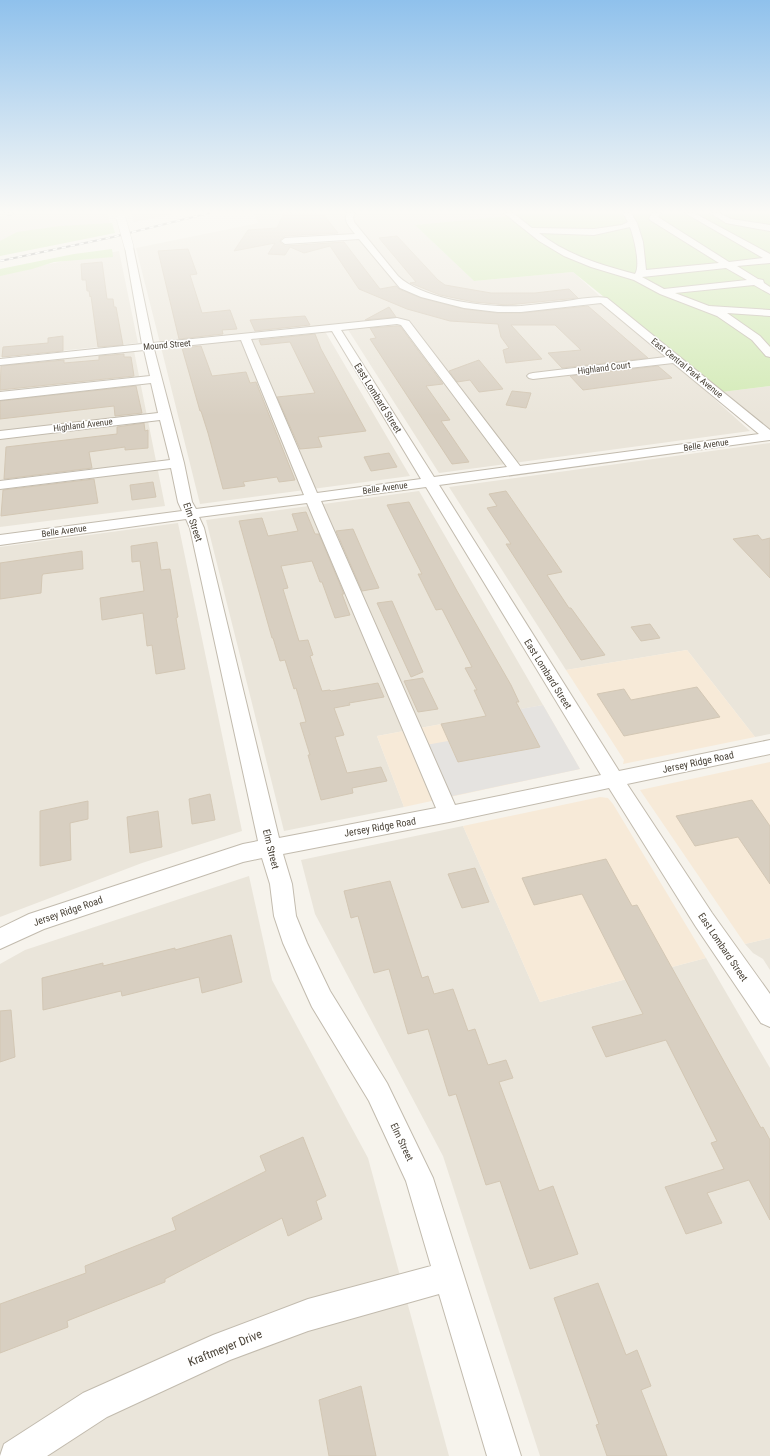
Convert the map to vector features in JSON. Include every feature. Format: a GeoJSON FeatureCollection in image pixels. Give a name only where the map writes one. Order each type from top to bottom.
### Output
{"type":"FeatureCollection","features":[{"type":"Feature","properties":{"kind":"street","name":"Elm Street"},"geometry":{"type":"LineString","coordinates":[[135,281],[148,346],[177,463],[185,502],[197,528],[270,847],[281,884],[285,916],[295,943],[321,998],[378,1092],[419,1178],[504,1456]]}},
{"type":"Feature","properties":{"kind":"street","name":"East Central Park Avenue"},"geometry":{"type":"LineString","coordinates":[[398,281],[413,291],[436,299],[478,308],[521,309],[603,300],[770,436]]}},
{"type":"Feature","properties":{"kind":"street"},"geometry":{"type":"LineString","coordinates":[[647,281],[663,292],[720,314],[756,338],[770,354]]}},
{"type":"Feature","properties":{"kind":"street"},"geometry":{"type":"LineString","coordinates":[[663,292],[770,281]]}},
{"type":"Feature","properties":{"kind":"street"},"geometry":{"type":"LineString","coordinates":[[756,282],[770,291]]}},
{"type":"Feature","properties":{"kind":"street"},"geometry":{"type":"LineString","coordinates":[[708,309],[770,313]]}},
{"type":"Feature","properties":{"kind":"street","name":"Mound Street"},"geometry":{"type":"LineString","coordinates":[[0,362],[397,321],[405,323],[516,470]]}},
{"type":"Feature","properties":{"kind":"street","name":"East Lombard Street"},"geometry":{"type":"LineString","coordinates":[[335,328],[614,780],[704,920],[770,1015]]}},
{"type":"Feature","properties":{"kind":"street"},"geometry":{"type":"LineString","coordinates":[[245,337],[449,814]]}},
{"type":"Feature","properties":{"kind":"street","name":"Highland Court"},"geometry":{"type":"LineString","coordinates":[[533,376],[675,359]]}},
{"type":"Feature","properties":{"kind":"street"},"geometry":{"type":"LineString","coordinates":[[0,396],[157,379]]}},
{"type":"Feature","properties":{"kind":"street","name":"Highland Avenue"},"geometry":{"type":"LineString","coordinates":[[0,435],[165,416]]}},
{"type":"Feature","properties":{"kind":"street","name":"Belle Avenue"},"geometry":{"type":"LineString","coordinates":[[0,540],[770,436]]}},
{"type":"Feature","properties":{"kind":"street"},"geometry":{"type":"LineString","coordinates":[[0,485],[177,463]]}},
{"type":"Feature","properties":{"kind":"street","name":"Jersey Ridge Road"},"geometry":{"type":"LineString","coordinates":[[0,939],[37,921],[142,885],[243,853],[449,814],[770,747]]}},
{"type":"Feature","properties":{"kind":"street","name":"Kraftmeyer Drive"},"geometry":{"type":"LineString","coordinates":[[16,1456],[95,1405],[224,1346],[308,1315],[449,1276]]}},
{"type":"Feature","properties":{"kind":"shaded area"},"geometry":{"type":"Polygon","coordinates":[[[0,281],[125,281],[138,343],[0,357],[0,281]]]}},
{"type":"Feature","properties":{"kind":"shaded area"},"geometry":{"type":"Polygon","coordinates":[[[144,281],[583,281],[750,431],[439,473],[347,328],[160,343],[144,281]]]}},
{"type":"Feature","properties":{"kind":"shaded area"},"geometry":{"type":"Polygon","coordinates":[[[322,332],[326,333],[410,476],[200,504],[161,347],[322,332]]]}},
{"type":"Feature","properties":{"kind":"shaded area"},"geometry":{"type":"Polygon","coordinates":[[[134,351],[165,506],[0,527],[0,365],[134,351]]]}},
{"type":"Feature","properties":{"kind":"shaded area"},"geometry":{"type":"Polygon","coordinates":[[[770,386],[770,431],[722,392],[770,386]]]}},
{"type":"Feature","properties":{"kind":"shaded area"},"geometry":{"type":"Polygon","coordinates":[[[770,443],[770,734],[755,737],[687,650],[566,670],[449,487],[770,443]]]}},
{"type":"Feature","properties":{"kind":"shaded area"},"geometry":{"type":"Polygon","coordinates":[[[419,491],[543,705],[377,736],[404,807],[284,831],[206,520],[419,491]]]}},
{"type":"Feature","properties":{"kind":"shaded area"},"geometry":{"type":"Polygon","coordinates":[[[178,523],[242,831],[142,863],[0,917],[0,547],[178,523]]]}},
{"type":"Feature","properties":{"kind":"shaded area"},"geometry":{"type":"Polygon","coordinates":[[[687,650],[755,737],[623,764],[624,760],[566,670],[687,650]]]}},
{"type":"Feature","properties":{"kind":"shaded area"},"geometry":{"type":"Polygon","coordinates":[[[543,705],[580,769],[404,807],[377,736],[543,705]]]}},
{"type":"Feature","properties":{"kind":"shaded area"},"geometry":{"type":"Polygon","coordinates":[[[543,705],[580,769],[448,797],[426,745],[448,741],[458,762],[540,747],[520,709],[543,705]]]}},
{"type":"Feature","properties":{"kind":"shaded area"},"geometry":{"type":"Polygon","coordinates":[[[770,762],[770,938],[745,944],[640,790],[770,762]]]}},
{"type":"Feature","properties":{"kind":"shaded area"},"geometry":{"type":"Polygon","coordinates":[[[600,797],[608,798],[613,804],[706,958],[540,1002],[463,826],[600,797]]]}},
{"type":"Feature","properties":{"kind":"shaded area"},"geometry":{"type":"Polygon","coordinates":[[[463,826],[540,1002],[706,958],[770,1068],[770,1456],[540,1456],[443,1156],[315,914],[301,860],[463,826]]]}},
{"type":"Feature","properties":{"kind":"shaded area"},"geometry":{"type":"Polygon","coordinates":[[[249,876],[272,980],[368,1158],[449,1456],[0,1456],[0,964],[25,950],[249,876]]]}},
{"type":"Feature","properties":{"kind":"shaded area"},"geometry":{"type":"Polygon","coordinates":[[[770,938],[770,970],[763,959],[753,953],[745,944],[770,938]]]}},
{"type":"Feature","properties":{"kind":"green space"},"geometry":{"type":"Polygon","coordinates":[[[584,281],[770,281],[770,386],[722,392],[584,281]]]}},
{"type":"Feature","properties":{"kind":"building"},"geometry":{"type":"Polygon","coordinates":[[[86,281],[105,281],[107,299],[113,299],[114,307],[116,307],[123,345],[98,347],[91,296],[90,297],[89,291],[87,291],[86,281]]]}},
{"type":"Feature","properties":{"kind":"building"},"geometry":{"type":"Polygon","coordinates":[[[165,281],[192,281],[202,313],[230,310],[237,329],[222,330],[223,334],[179,339],[165,281]]]}},
{"type":"Feature","properties":{"kind":"building"},"geometry":{"type":"Polygon","coordinates":[[[354,281],[374,281],[380,289],[396,286],[399,289],[421,298],[464,309],[498,313],[521,313],[588,306],[648,358],[562,368],[548,353],[581,350],[555,325],[511,325],[542,359],[506,363],[503,350],[509,348],[501,337],[498,324],[450,321],[407,309],[359,289],[354,281]]]}},
{"type":"Feature","properties":{"kind":"building"},"geometry":{"type":"Polygon","coordinates":[[[415,281],[439,281],[445,285],[491,293],[535,293],[569,289],[578,298],[507,305],[474,302],[440,295],[410,283],[416,282],[415,281]]]}},
{"type":"Feature","properties":{"kind":"building"},"geometry":{"type":"Polygon","coordinates":[[[389,307],[396,317],[365,320],[389,307]]]}},
{"type":"Feature","properties":{"kind":"building"},"geometry":{"type":"Polygon","coordinates":[[[305,316],[310,325],[255,331],[250,320],[305,316]]]}},
{"type":"Feature","properties":{"kind":"building"},"geometry":{"type":"Polygon","coordinates":[[[400,326],[443,384],[426,386],[450,420],[441,421],[469,462],[452,464],[370,339],[376,338],[370,328],[400,326]]]}},
{"type":"Feature","properties":{"kind":"building"},"geometry":{"type":"Polygon","coordinates":[[[315,334],[321,349],[366,431],[318,437],[322,447],[300,449],[277,397],[315,393],[290,342],[261,345],[259,340],[315,334]]]}},
{"type":"Feature","properties":{"kind":"building"},"geometry":{"type":"Polygon","coordinates":[[[63,336],[63,351],[2,357],[3,347],[48,343],[48,338],[63,336]]]}},
{"type":"Feature","properties":{"kind":"building"},"geometry":{"type":"Polygon","coordinates":[[[201,346],[212,376],[246,372],[250,383],[256,382],[295,480],[279,482],[277,477],[243,482],[245,486],[223,489],[208,433],[200,411],[182,348],[201,346]]]}},
{"type":"Feature","properties":{"kind":"building"},"geometry":{"type":"Polygon","coordinates":[[[124,354],[124,357],[131,357],[134,376],[0,390],[1,366],[64,360],[64,363],[99,360],[99,356],[124,354]]]}},
{"type":"Feature","properties":{"kind":"building"},"geometry":{"type":"Polygon","coordinates":[[[479,360],[503,389],[479,392],[470,380],[457,382],[449,371],[479,360]]]}},
{"type":"Feature","properties":{"kind":"building"},"geometry":{"type":"Polygon","coordinates":[[[658,366],[672,378],[583,390],[570,376],[658,366]]]}},
{"type":"Feature","properties":{"kind":"building"},"geometry":{"type":"Polygon","coordinates":[[[136,386],[142,413],[115,416],[114,406],[0,419],[0,401],[136,386]]]}},
{"type":"Feature","properties":{"kind":"building"},"geometry":{"type":"Polygon","coordinates":[[[512,391],[531,393],[526,408],[506,405],[512,391]]]}},
{"type":"Feature","properties":{"kind":"building"},"geometry":{"type":"Polygon","coordinates":[[[144,423],[145,431],[148,430],[148,448],[125,450],[125,447],[89,452],[92,468],[4,479],[6,447],[117,434],[117,427],[144,423]]]}},
{"type":"Feature","properties":{"kind":"building"},"geometry":{"type":"Polygon","coordinates":[[[389,453],[397,467],[371,471],[364,457],[389,453]]]}},
{"type":"Feature","properties":{"kind":"building"},"geometry":{"type":"Polygon","coordinates":[[[94,479],[98,503],[1,516],[3,490],[94,479]]]}},
{"type":"Feature","properties":{"kind":"building"},"geometry":{"type":"Polygon","coordinates":[[[153,482],[156,497],[132,500],[130,485],[153,482]]]}},
{"type":"Feature","properties":{"kind":"building"},"geometry":{"type":"Polygon","coordinates":[[[506,491],[562,572],[547,575],[569,608],[571,608],[605,655],[581,660],[506,544],[511,544],[487,508],[497,506],[489,494],[506,491]]]}},
{"type":"Feature","properties":{"kind":"building"},"geometry":{"type":"Polygon","coordinates":[[[409,502],[457,591],[511,685],[519,702],[516,702],[540,747],[458,762],[441,724],[486,716],[474,690],[477,690],[465,668],[472,667],[442,609],[436,610],[418,574],[422,574],[387,505],[409,502]]]}},
{"type":"Feature","properties":{"kind":"building"},"geometry":{"type":"Polygon","coordinates":[[[306,512],[315,534],[319,534],[344,594],[342,594],[350,615],[335,618],[322,582],[320,582],[312,561],[281,566],[288,588],[283,589],[299,641],[308,640],[313,655],[310,656],[322,691],[331,691],[378,683],[384,697],[349,703],[350,705],[334,708],[344,735],[335,737],[347,773],[381,767],[387,781],[352,788],[353,793],[321,800],[308,755],[310,755],[300,723],[306,722],[296,688],[294,689],[285,660],[280,661],[272,638],[239,521],[262,518],[268,536],[298,531],[292,514],[306,512]]]}},
{"type":"Feature","properties":{"kind":"building"},"geometry":{"type":"Polygon","coordinates":[[[353,529],[379,588],[362,591],[336,531],[353,529]]]}},
{"type":"Feature","properties":{"kind":"building"},"geometry":{"type":"Polygon","coordinates":[[[758,535],[762,540],[770,538],[770,578],[733,539],[758,535]]]}},
{"type":"Feature","properties":{"kind":"building"},"geometry":{"type":"Polygon","coordinates":[[[157,542],[161,570],[170,569],[178,617],[176,618],[185,669],[156,674],[152,645],[147,646],[143,613],[102,620],[100,598],[144,591],[140,561],[132,562],[131,546],[157,542]]]}},
{"type":"Feature","properties":{"kind":"building"},"geometry":{"type":"Polygon","coordinates":[[[82,551],[83,569],[43,574],[41,593],[0,599],[0,563],[82,551]]]}},
{"type":"Feature","properties":{"kind":"building"},"geometry":{"type":"Polygon","coordinates":[[[392,601],[423,672],[411,677],[377,603],[392,601]]]}},
{"type":"Feature","properties":{"kind":"building"},"geometry":{"type":"Polygon","coordinates":[[[650,624],[660,638],[641,641],[631,627],[650,624]]]}},
{"type":"Feature","properties":{"kind":"building"},"geometry":{"type":"Polygon","coordinates":[[[423,678],[438,709],[418,712],[404,681],[423,678]]]}},
{"type":"Feature","properties":{"kind":"building"},"geometry":{"type":"Polygon","coordinates":[[[697,687],[720,717],[624,736],[597,694],[624,689],[631,700],[697,687]]]}},
{"type":"Feature","properties":{"kind":"building"},"geometry":{"type":"Polygon","coordinates":[[[210,794],[215,820],[192,824],[189,799],[210,794]]]}},
{"type":"Feature","properties":{"kind":"building"},"geometry":{"type":"Polygon","coordinates":[[[752,800],[770,826],[770,884],[738,837],[695,846],[676,816],[752,800]]]}},
{"type":"Feature","properties":{"kind":"building"},"geometry":{"type":"Polygon","coordinates":[[[88,801],[88,819],[70,823],[71,860],[40,866],[40,811],[88,801]]]}},
{"type":"Feature","properties":{"kind":"building"},"geometry":{"type":"Polygon","coordinates":[[[158,811],[162,847],[130,853],[127,817],[158,811]]]}},
{"type":"Feature","properties":{"kind":"building"},"geometry":{"type":"Polygon","coordinates":[[[606,859],[632,906],[637,905],[761,1128],[763,1127],[770,1140],[770,1220],[749,1180],[707,1193],[722,1223],[686,1234],[665,1187],[724,1169],[711,1143],[717,1141],[666,1040],[606,1057],[592,1027],[643,1014],[582,894],[534,905],[522,878],[606,859]]]}},
{"type":"Feature","properties":{"kind":"building"},"geometry":{"type":"Polygon","coordinates":[[[475,868],[489,902],[462,908],[448,874],[475,868]]]}},
{"type":"Feature","properties":{"kind":"building"},"geometry":{"type":"Polygon","coordinates":[[[390,881],[422,978],[428,976],[434,994],[453,989],[468,1031],[475,1029],[488,1065],[506,1060],[513,1078],[499,1082],[539,1191],[553,1186],[578,1254],[530,1269],[500,1181],[486,1185],[456,1094],[449,1096],[428,1029],[408,1034],[389,969],[374,973],[358,916],[351,918],[344,891],[390,881]]]}},
{"type":"Feature","properties":{"kind":"building"},"geometry":{"type":"Polygon","coordinates":[[[231,935],[242,982],[202,993],[199,977],[122,996],[121,991],[43,1010],[42,978],[103,963],[103,966],[175,948],[175,950],[231,935]]]}},
{"type":"Feature","properties":{"kind":"building"},"geometry":{"type":"Polygon","coordinates":[[[11,1010],[15,1057],[0,1062],[0,1011],[11,1010]]]}},
{"type":"Feature","properties":{"kind":"building"},"geometry":{"type":"Polygon","coordinates":[[[303,1137],[326,1196],[316,1201],[322,1219],[288,1236],[282,1218],[165,1279],[165,1282],[67,1321],[68,1327],[0,1353],[0,1304],[86,1273],[85,1266],[176,1230],[172,1218],[266,1171],[260,1156],[303,1137]]]}},
{"type":"Feature","properties":{"kind":"building"},"geometry":{"type":"Polygon","coordinates":[[[598,1283],[626,1355],[637,1350],[651,1386],[641,1390],[667,1456],[607,1456],[596,1425],[599,1424],[554,1298],[598,1283]]]}},
{"type":"Feature","properties":{"kind":"building"},"geometry":{"type":"Polygon","coordinates":[[[361,1386],[376,1456],[329,1456],[319,1400],[361,1386]]]}}]}
